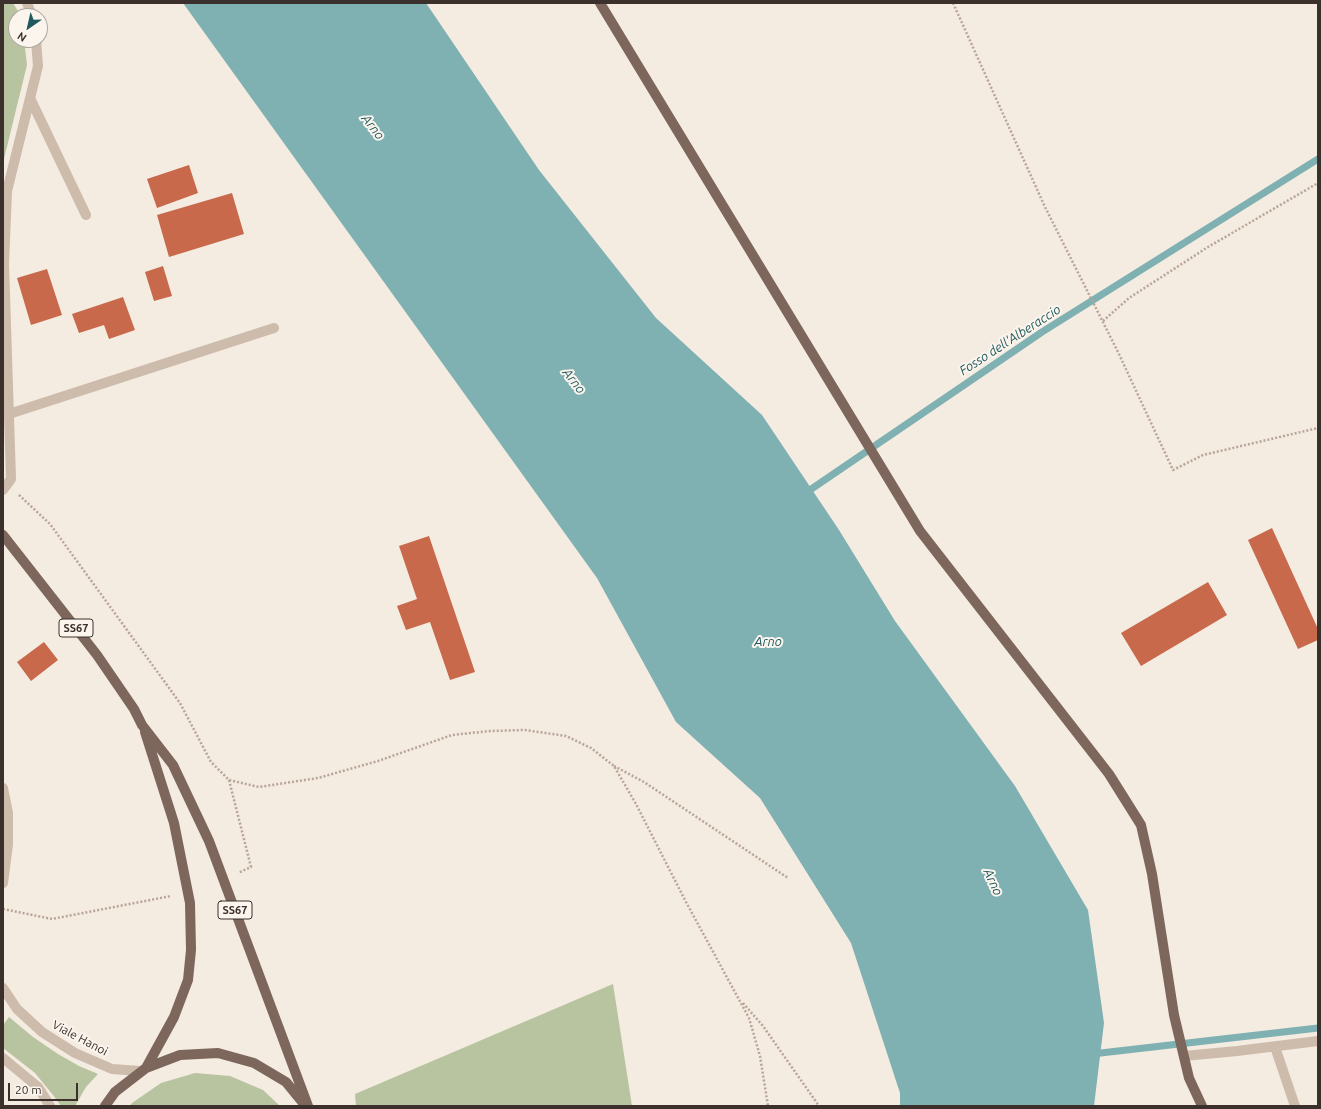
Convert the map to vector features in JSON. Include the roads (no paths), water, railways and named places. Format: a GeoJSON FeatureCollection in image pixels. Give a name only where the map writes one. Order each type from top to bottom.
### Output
{"type":"FeatureCollection","features":[{"type":"Feature","properties":{"kind":"main road"},"geometry":{"type":"LineString","coordinates":[[600,3],[920,531],[1109,774],[1141,825],[1152,874],[1174,1015],[1189,1078],[1202,1106]]}},
{"type":"Feature","properties":{"kind":"main road","name":"SS67"},"geometry":{"type":"LineString","coordinates":[[3,535],[97,655],[134,708],[142,725],[174,823],[190,903],[191,950],[188,980],[174,1017],[143,1070]]}},
{"type":"Feature","properties":{"kind":"main road","name":"SS67"},"geometry":{"type":"LineString","coordinates":[[142,725],[173,765],[210,840],[307,1106]]}},
{"type":"Feature","properties":{"kind":"main road","name":"Viale Hanoi"},"geometry":{"type":"LineString","coordinates":[[106,1106],[115,1092],[143,1070],[180,1055],[218,1053],[254,1063],[286,1082],[307,1106]]}},
{"type":"Feature","properties":{"kind":"street"},"geometry":{"type":"LineString","coordinates":[[3,490],[11,479],[4,264],[7,191],[38,66],[37,48]]}},
{"type":"Feature","properties":{"kind":"street"},"geometry":{"type":"LineString","coordinates":[[30,98],[86,215]]}},
{"type":"Feature","properties":{"kind":"street"},"geometry":{"type":"LineString","coordinates":[[9,414],[274,328]]}},
{"type":"Feature","properties":{"kind":"street"},"geometry":{"type":"LineString","coordinates":[[3,788],[8,813],[8,844],[3,883]]}},
{"type":"Feature","properties":{"kind":"street","name":"Viale Hanoi"},"geometry":{"type":"LineString","coordinates":[[3,988],[16,1008],[42,1032],[75,1052],[112,1069],[143,1070]]}},
{"type":"Feature","properties":{"kind":"street"},"geometry":{"type":"LineString","coordinates":[[1184,1056],[1318,1041]]}},
{"type":"Feature","properties":{"kind":"street"},"geometry":{"type":"LineString","coordinates":[[1275,1047],[1295,1106]]}},
{"type":"Feature","properties":{"kind":"street"},"geometry":{"type":"LineString","coordinates":[[3,1058],[38,1087],[50,1106]]}},
{"type":"Feature","properties":{"kind":"water","name":"Arno"},"geometry":{"type":"Polygon","coordinates":[[[183,3],[426,3],[539,170],[656,318],[762,415],[839,530],[895,621],[1015,786],[1088,910],[1104,1023],[1094,1106],[900,1106],[900,1093],[851,943],[760,798],[676,722],[597,578],[183,3]]]}},
{"type":"Feature","properties":{"kind":"waterway","name":"Fosso dell'Alberaccio"},"geometry":{"type":"LineString","coordinates":[[804,494],[1042,332],[1318,159]]}},
{"type":"Feature","properties":{"kind":"waterway"},"geometry":{"type":"LineString","coordinates":[[1092,1054],[1318,1028]]}}]}
